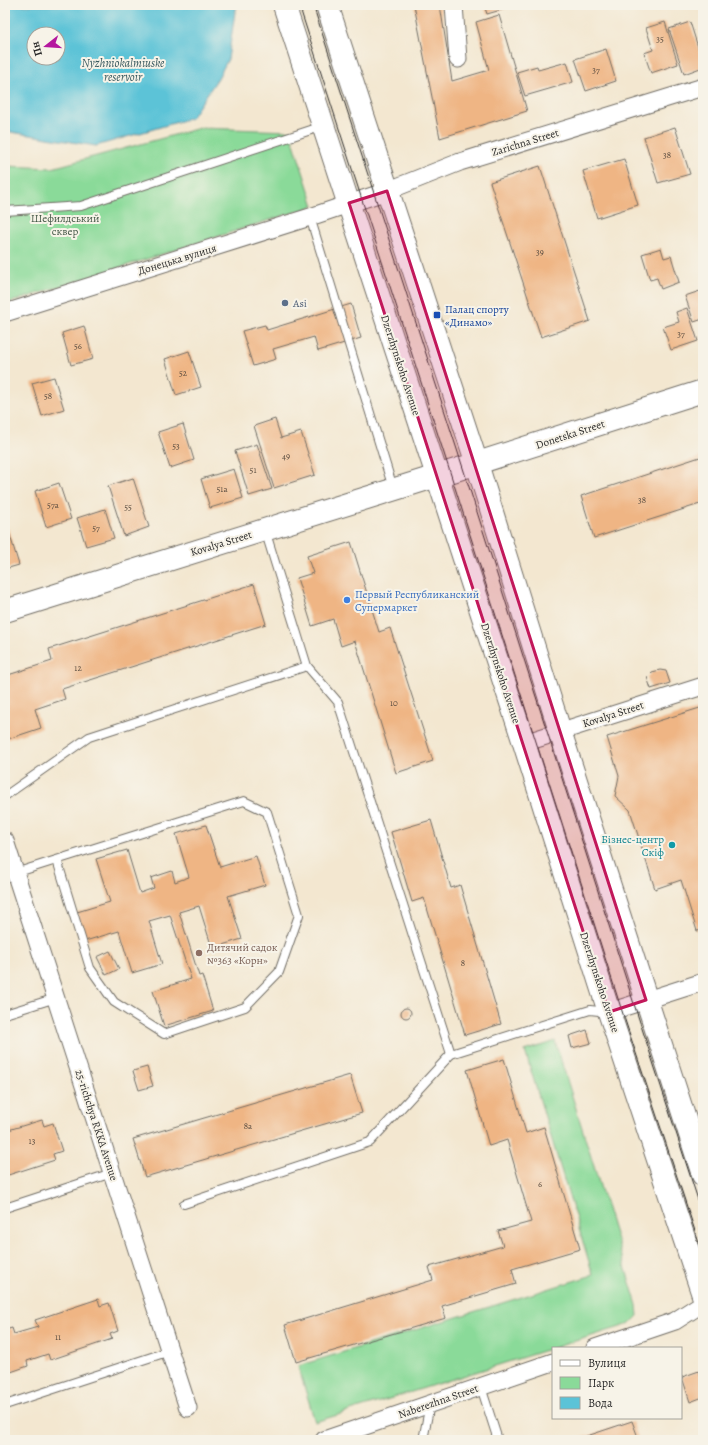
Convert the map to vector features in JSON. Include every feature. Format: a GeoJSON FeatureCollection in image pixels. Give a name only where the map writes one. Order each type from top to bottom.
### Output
{"type":"FeatureCollection","features":[{"type":"Feature","properties":{"kind":"street","name":"Dzerzhynskoho Avenue"},"geometry":{"type":"LineString","coordinates":[[284,5],[524,743],[609,1012],[703,1295]]}},
{"type":"Feature","properties":{"kind":"street"},"geometry":{"type":"LineString","coordinates":[[327,5],[476,464],[703,1175]]}},
{"type":"Feature","properties":{"kind":"street"},"geometry":{"type":"LineString","coordinates":[[454,5],[458,59]]}},
{"type":"Feature","properties":{"kind":"street","name":"Zarichna Street"},"geometry":{"type":"LineString","coordinates":[[349,203],[387,191],[460,162],[703,87]]}},
{"type":"Feature","properties":{"kind":"street","name":"Донецька вулиця"},"geometry":{"type":"LineString","coordinates":[[5,313],[310,217],[349,203]]}},
{"type":"Feature","properties":{"kind":"street","name":"Donetska Street"},"geometry":{"type":"LineString","coordinates":[[437,476],[703,391]]}},
{"type":"Feature","properties":{"kind":"street","name":"Kovalya Street"},"geometry":{"type":"LineString","coordinates":[[5,611],[437,476]]}},
{"type":"Feature","properties":{"kind":"street","name":"Kovalya Street"},"geometry":{"type":"LineString","coordinates":[[524,743],[703,686]]}},
{"type":"Feature","properties":{"kind":"street","name":"25-richchya RKKA Avenue"},"geometry":{"type":"LineString","coordinates":[[5,841],[188,1408]]}},
{"type":"Feature","properties":{"kind":"street"},"geometry":{"type":"LineString","coordinates":[[609,1012],[703,982]]}},
{"type":"Feature","properties":{"kind":"street"},"geometry":{"type":"LineString","coordinates":[[598,1347],[675,1321],[703,1303]]}},
{"type":"Feature","properties":{"kind":"street","name":"Naberezhna Street"},"geometry":{"type":"LineString","coordinates":[[324,1440],[552,1362]]}},
{"type":"Feature","properties":{"kind":"lane"},"geometry":{"type":"LineString","coordinates":[[5,211],[81,206],[324,126]]}},
{"type":"Feature","properties":{"kind":"lane"},"geometry":{"type":"LineString","coordinates":[[310,217],[393,489]]}},
{"type":"Feature","properties":{"kind":"lane"},"geometry":{"type":"LineString","coordinates":[[265,529],[308,666],[338,702],[451,1054]]}},
{"type":"Feature","properties":{"kind":"lane"},"geometry":{"type":"LineString","coordinates":[[5,796],[89,737],[308,666]]}},
{"type":"Feature","properties":{"kind":"lane"},"geometry":{"type":"LineString","coordinates":[[15,873],[244,801],[267,812],[299,914],[279,972],[245,1007],[164,1034],[114,1002],[90,968],[57,860]]}},
{"type":"Feature","properties":{"kind":"lane"},"geometry":{"type":"LineString","coordinates":[[5,1014],[56,998]]}},
{"type":"Feature","properties":{"kind":"lane"},"geometry":{"type":"LineString","coordinates":[[184,1204],[370,1142],[451,1054],[590,1010],[609,1012]]}},
{"type":"Feature","properties":{"kind":"lane"},"geometry":{"type":"LineString","coordinates":[[5,1208],[112,1173]]}},
{"type":"Feature","properties":{"kind":"lane"},"geometry":{"type":"LineString","coordinates":[[5,1405],[170,1351]]}},
{"type":"Feature","properties":{"kind":"lane"},"geometry":{"type":"LineString","coordinates":[[481,1387],[498,1440]]}},
{"type":"Feature","properties":{"kind":"lane"},"geometry":{"type":"LineString","coordinates":[[423,1440],[430,1404]]}},
{"type":"Feature","properties":{"kind":"highlighted area"},"geometry":{"type":"Polygon","coordinates":[[[387,191],[646,1000],[609,1012],[349,203],[387,191]]]}},
{"type":"Feature","properties":{"kind":"green space","name":"Шефилдський сквер"},"geometry":{"type":"Polygon","coordinates":[[[200,128],[290,131],[314,206],[5,304],[5,166],[52,168],[200,128]]]}},
{"type":"Feature","properties":{"kind":"green space"},"geometry":{"type":"Polygon","coordinates":[[[555,1041],[637,1305],[638,1316],[630,1324],[552,1347],[552,1348],[315,1422],[298,1366],[593,1275],[525,1051],[555,1041]]]}},
{"type":"Feature","properties":{"kind":"water","name":"Nyzhniokalmiuske reservoir"},"geometry":{"type":"Polygon","coordinates":[[[5,5],[238,5],[235,12],[228,59],[218,78],[191,118],[96,146],[5,131],[5,5]]]}},
{"type":"Feature","properties":{"kind":"building"},"geometry":{"type":"Polygon","coordinates":[[[414,5],[440,5],[452,81],[489,70],[476,22],[499,15],[527,111],[440,138],[414,5]]]}},
{"type":"Feature","properties":{"kind":"building"},"geometry":{"type":"Polygon","coordinates":[[[484,5],[507,5],[508,8],[487,14],[484,5]]]}},
{"type":"Feature","properties":{"kind":"building"},"geometry":{"type":"Polygon","coordinates":[[[665,22],[678,64],[651,73],[644,53],[653,50],[646,28],[665,22]]]}},
{"type":"Feature","properties":{"kind":"building"},"geometry":{"type":"Polygon","coordinates":[[[690,22],[703,67],[684,74],[669,29],[690,22]]]}},
{"type":"Feature","properties":{"kind":"building"},"geometry":{"type":"Polygon","coordinates":[[[606,49],[616,81],[586,91],[575,59],[606,49]]]}},
{"type":"Feature","properties":{"kind":"building"},"geometry":{"type":"Polygon","coordinates":[[[567,62],[573,82],[525,96],[517,72],[537,66],[538,70],[567,62]]]}},
{"type":"Feature","properties":{"kind":"building"},"geometry":{"type":"Polygon","coordinates":[[[675,127],[690,174],[658,183],[644,137],[675,127]]]}},
{"type":"Feature","properties":{"kind":"building"},"geometry":{"type":"Polygon","coordinates":[[[624,159],[638,205],[597,218],[583,171],[624,159]]]}},
{"type":"Feature","properties":{"kind":"building"},"geometry":{"type":"Polygon","coordinates":[[[540,166],[590,321],[541,337],[490,182],[540,166]]]}},
{"type":"Feature","properties":{"kind":"building"},"geometry":{"type":"Polygon","coordinates":[[[661,248],[664,258],[671,256],[679,282],[661,289],[657,278],[650,280],[642,254],[661,248]]]}},
{"type":"Feature","properties":{"kind":"building"},"geometry":{"type":"Polygon","coordinates":[[[703,290],[703,319],[694,322],[685,296],[703,290]]]}},
{"type":"Feature","properties":{"kind":"building"},"geometry":{"type":"Polygon","coordinates":[[[351,304],[361,338],[318,351],[314,337],[273,349],[276,359],[253,366],[242,331],[265,325],[267,330],[351,304]]]}},
{"type":"Feature","properties":{"kind":"building"},"geometry":{"type":"Polygon","coordinates":[[[687,308],[698,341],[671,350],[663,327],[679,322],[676,312],[687,308]]]}},
{"type":"Feature","properties":{"kind":"building"},"geometry":{"type":"Polygon","coordinates":[[[84,326],[93,359],[71,365],[62,333],[84,326]]]}},
{"type":"Feature","properties":{"kind":"building"},"geometry":{"type":"Polygon","coordinates":[[[189,351],[201,387],[176,395],[165,359],[189,351]]]}},
{"type":"Feature","properties":{"kind":"building"},"geometry":{"type":"Polygon","coordinates":[[[54,377],[64,409],[42,416],[32,383],[54,377]]]}},
{"type":"Feature","properties":{"kind":"building"},"geometry":{"type":"Polygon","coordinates":[[[275,419],[281,438],[301,432],[315,475],[274,488],[254,426],[275,419]]]}},
{"type":"Feature","properties":{"kind":"building"},"geometry":{"type":"Polygon","coordinates":[[[183,424],[194,460],[170,468],[158,432],[183,424]]]}},
{"type":"Feature","properties":{"kind":"building"},"geometry":{"type":"Polygon","coordinates":[[[257,444],[272,489],[249,496],[235,451],[257,444]]]}},
{"type":"Feature","properties":{"kind":"building"},"geometry":{"type":"Polygon","coordinates":[[[703,456],[703,503],[594,538],[581,496],[703,456]]]}},
{"type":"Feature","properties":{"kind":"building"},"geometry":{"type":"Polygon","coordinates":[[[234,469],[243,498],[210,508],[201,479],[234,469]]]}},
{"type":"Feature","properties":{"kind":"building"},"geometry":{"type":"Polygon","coordinates":[[[133,478],[149,527],[124,536],[108,486],[133,478]]]}},
{"type":"Feature","properties":{"kind":"building"},"geometry":{"type":"Polygon","coordinates":[[[59,483],[71,519],[46,527],[35,491],[59,483]]]}},
{"type":"Feature","properties":{"kind":"building"},"geometry":{"type":"Polygon","coordinates":[[[105,509],[114,538],[86,546],[77,518],[105,509]]]}},
{"type":"Feature","properties":{"kind":"building"},"geometry":{"type":"Polygon","coordinates":[[[8,529],[19,565],[5,569],[5,530],[8,529]]]}},
{"type":"Feature","properties":{"kind":"building"},"geometry":{"type":"Polygon","coordinates":[[[351,542],[379,632],[390,628],[433,761],[396,773],[355,641],[341,646],[333,619],[312,626],[297,578],[313,573],[307,556],[351,542]]]}},
{"type":"Feature","properties":{"kind":"building"},"geometry":{"type":"Polygon","coordinates":[[[254,584],[266,624],[62,689],[65,699],[35,709],[41,728],[5,740],[5,676],[52,661],[49,649],[254,584]]]}},
{"type":"Feature","properties":{"kind":"building"},"geometry":{"type":"Polygon","coordinates":[[[660,670],[666,671],[670,683],[651,689],[647,677],[652,672],[660,670]]]}},
{"type":"Feature","properties":{"kind":"building","name":"Бізнес-центр Скіф"},"geometry":{"type":"Polygon","coordinates":[[[703,707],[703,930],[697,931],[681,880],[655,889],[630,810],[615,796],[619,776],[607,737],[703,707]]]}},
{"type":"Feature","properties":{"kind":"building"},"geometry":{"type":"Polygon","coordinates":[[[431,820],[451,888],[460,885],[501,1024],[465,1035],[424,898],[412,902],[391,832],[431,820]]]}},
{"type":"Feature","properties":{"kind":"building"},"geometry":{"type":"Polygon","coordinates":[[[206,825],[220,867],[256,856],[265,885],[228,896],[242,939],[212,948],[199,906],[179,912],[199,976],[202,975],[213,1011],[164,1026],[153,991],[191,979],[170,915],[149,921],[162,964],[132,973],[119,931],[85,941],[77,912],[110,902],[96,859],[127,850],[140,893],[154,888],[151,878],[172,871],[175,882],[189,877],[176,834],[206,825]]]}},
{"type":"Feature","properties":{"kind":"building"},"geometry":{"type":"Polygon","coordinates":[[[110,951],[119,969],[106,975],[97,957],[110,951]]]}},
{"type":"Feature","properties":{"kind":"building"},"geometry":{"type":"Polygon","coordinates":[[[404,1008],[408,1008],[410,1009],[410,1017],[404,1018],[401,1015],[401,1011],[404,1008]]]}},
{"type":"Feature","properties":{"kind":"building"},"geometry":{"type":"Polygon","coordinates":[[[587,1030],[591,1043],[572,1048],[569,1036],[587,1030]]]}},
{"type":"Feature","properties":{"kind":"building"},"geometry":{"type":"Polygon","coordinates":[[[504,1059],[526,1133],[544,1127],[580,1249],[512,1269],[516,1284],[442,1306],[446,1318],[296,1362],[285,1325],[433,1280],[429,1267],[503,1246],[498,1231],[531,1222],[507,1140],[489,1146],[467,1070],[504,1059]]]}},
{"type":"Feature","properties":{"kind":"building"},"geometry":{"type":"Polygon","coordinates":[[[147,1067],[153,1086],[139,1090],[133,1071],[147,1067]]]}},
{"type":"Feature","properties":{"kind":"building"},"geometry":{"type":"Polygon","coordinates":[[[350,1075],[362,1113],[145,1177],[133,1139],[350,1075]]]}},
{"type":"Feature","properties":{"kind":"building"},"geometry":{"type":"Polygon","coordinates":[[[42,1120],[44,1126],[53,1123],[62,1151],[53,1154],[55,1160],[5,1176],[5,1131],[42,1120]]]}},
{"type":"Feature","properties":{"kind":"building"},"geometry":{"type":"Polygon","coordinates":[[[98,1299],[100,1306],[109,1303],[118,1331],[110,1334],[112,1339],[50,1360],[48,1354],[27,1361],[28,1366],[5,1374],[5,1330],[12,1328],[14,1334],[38,1327],[35,1320],[98,1299]]]}},
{"type":"Feature","properties":{"kind":"building"},"geometry":{"type":"Polygon","coordinates":[[[699,1371],[703,1382],[703,1397],[690,1402],[682,1377],[699,1371]]]}},
{"type":"Feature","properties":{"kind":"building"},"geometry":{"type":"Polygon","coordinates":[[[632,1421],[639,1440],[575,1440],[632,1421]]]}},
{"type":"Feature","properties":{"kind":"tram line"},"geometry":{"type":"LineString","coordinates":[[299,5],[621,1008],[703,1255]]}},
{"type":"Feature","properties":{"kind":"tram line"},"geometry":{"type":"LineString","coordinates":[[313,5],[703,1215]]}},
{"type":"Feature","properties":{"kind":"place","name":"Asi"},"geometry":{"type":"Point","coordinates":[285,303]}},
{"type":"Feature","properties":{"kind":"place","name":"Палац спорту «Динамо»"},"geometry":{"type":"Point","coordinates":[437,315]}},
{"type":"Feature","properties":{"kind":"place","name":"Первый Республиканский Супермаркет"},"geometry":{"type":"Point","coordinates":[347,600]}},
{"type":"Feature","properties":{"kind":"place","name":"Бізнес-центр Скіф"},"geometry":{"type":"Point","coordinates":[672,845]}},
{"type":"Feature","properties":{"kind":"place","name":"Дитячий садок №363 «Корн»"},"geometry":{"type":"Point","coordinates":[199,953]}}]}
